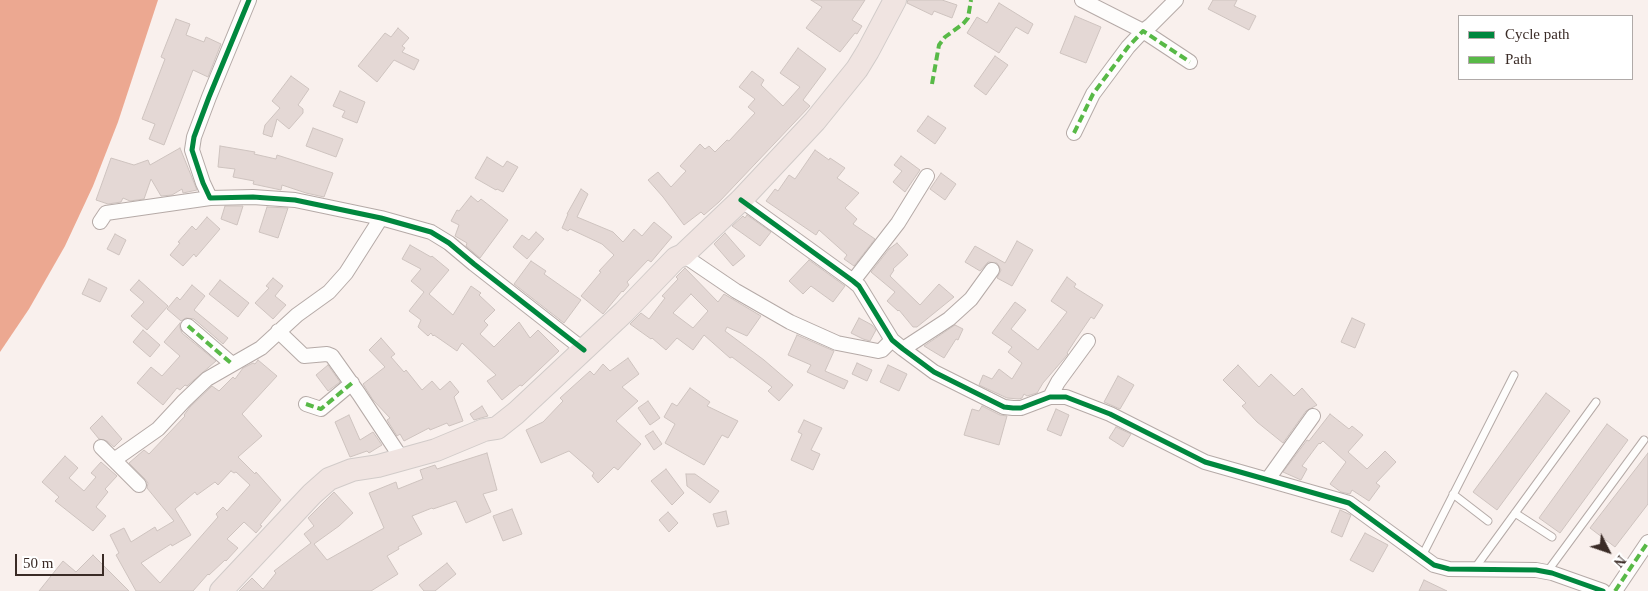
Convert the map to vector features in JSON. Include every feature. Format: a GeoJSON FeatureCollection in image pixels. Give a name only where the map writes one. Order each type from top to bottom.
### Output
{"type":"FeatureCollection","features":[{"type":"Feature","properties":{"kind":"highway"},"geometry":{"type":"LineString","coordinates":[[221,591],[312,494],[329,479],[352,470],[378,466],[436,450],[484,430],[497,428],[516,413],[624,312],[676,258],[684,255],[741,200],[815,121],[844,86],[868,51],[895,0]]}},
{"type":"Feature","properties":{"kind":"street"},"geometry":{"type":"LineString","coordinates":[[210,198],[192,150],[194,137],[249,0]]}},
{"type":"Feature","properties":{"kind":"street"},"geometry":{"type":"LineString","coordinates":[[1082,0],[1143,31],[1190,62]]}},
{"type":"Feature","properties":{"kind":"street"},"geometry":{"type":"LineString","coordinates":[[1074,133],[1093,94],[1128,47],[1176,0]]}},
{"type":"Feature","properties":{"kind":"street"},"geometry":{"type":"LineString","coordinates":[[853,281],[898,223],[927,176]]}},
{"type":"Feature","properties":{"kind":"street"},"geometry":{"type":"LineString","coordinates":[[100,222],[107,213],[210,198],[253,197],[295,200],[381,218],[431,232],[449,243],[584,350]]}},
{"type":"Feature","properties":{"kind":"street"},"geometry":{"type":"LineString","coordinates":[[741,200],[859,286],[892,340],[903,350],[934,372],[1004,407],[1021,408],[1050,397],[1066,396],[1110,414],[1205,462],[1349,503],[1434,565],[1449,569],[1536,570],[1603,591]]}},
{"type":"Feature","properties":{"kind":"street"},"geometry":{"type":"LineString","coordinates":[[114,460],[158,428],[207,379],[262,348],[297,315],[334,288],[346,273],[381,218]]}},
{"type":"Feature","properties":{"kind":"street"},"geometry":{"type":"LineString","coordinates":[[684,255],[744,296],[790,322],[836,343],[878,351],[882,350],[892,340]]}},
{"type":"Feature","properties":{"kind":"street"},"geometry":{"type":"LineString","coordinates":[[903,350],[949,319],[971,299],[992,270]]}},
{"type":"Feature","properties":{"kind":"street"},"geometry":{"type":"LineString","coordinates":[[188,326],[232,364]]}},
{"type":"Feature","properties":{"kind":"street"},"geometry":{"type":"LineString","coordinates":[[278,331],[304,356],[331,355],[352,383],[402,459]]}},
{"type":"Feature","properties":{"kind":"street"},"geometry":{"type":"LineString","coordinates":[[1050,397],[1058,382],[1088,341]]}},
{"type":"Feature","properties":{"kind":"street"},"geometry":{"type":"LineString","coordinates":[[306,404],[321,409],[352,383]]}},
{"type":"Feature","properties":{"kind":"street"},"geometry":{"type":"LineString","coordinates":[[1268,479],[1314,416]]}},
{"type":"Feature","properties":{"kind":"street"},"geometry":{"type":"LineString","coordinates":[[101,447],[139,485]]}},
{"type":"Feature","properties":{"kind":"street"},"geometry":{"type":"LineString","coordinates":[[1615,591],[1648,542]]}},
{"type":"Feature","properties":{"kind":"lane"},"geometry":{"type":"LineString","coordinates":[[1422,556],[1514,375]]}},
{"type":"Feature","properties":{"kind":"lane"},"geometry":{"type":"LineString","coordinates":[[1475,569],[1596,402]]}},
{"type":"Feature","properties":{"kind":"lane"},"geometry":{"type":"LineString","coordinates":[[1547,572],[1644,440]]}},
{"type":"Feature","properties":{"kind":"lane"},"geometry":{"type":"LineString","coordinates":[[1453,494],[1488,521]]}},
{"type":"Feature","properties":{"kind":"lane"},"geometry":{"type":"LineString","coordinates":[[1515,513],[1552,537]]}},
{"type":"Feature","properties":{"kind":"shaded area"},"geometry":{"type":"Polygon","coordinates":[[[0,0],[158,0],[118,122],[93,186],[65,246],[29,309],[0,352],[0,0]]]}},
{"type":"Feature","properties":{"kind":"building"},"geometry":{"type":"Polygon","coordinates":[[[811,0],[865,0],[852,20],[862,26],[840,52],[806,28],[822,7],[811,0]]]}},
{"type":"Feature","properties":{"kind":"building"},"geometry":{"type":"Polygon","coordinates":[[[908,0],[942,0],[957,5],[952,18],[934,11],[932,15],[907,3],[908,0]]]}},
{"type":"Feature","properties":{"kind":"building"},"geometry":{"type":"Polygon","coordinates":[[[1213,0],[1237,0],[1234,6],[1256,16],[1249,30],[1208,9],[1213,0]]]}},
{"type":"Feature","properties":{"kind":"building"},"geometry":{"type":"Polygon","coordinates":[[[999,3],[1033,24],[1028,34],[1016,27],[999,53],[967,33],[977,17],[987,23],[999,3]]]}},
{"type":"Feature","properties":{"kind":"building"},"geometry":{"type":"Polygon","coordinates":[[[1075,16],[1101,27],[1086,63],[1060,53],[1075,16]]]}},
{"type":"Feature","properties":{"kind":"building"},"geometry":{"type":"Polygon","coordinates":[[[176,19],[190,24],[186,35],[204,42],[206,37],[221,44],[208,77],[193,70],[164,145],[149,139],[155,124],[142,119],[165,59],[161,57],[176,19]]]}},
{"type":"Feature","properties":{"kind":"building"},"geometry":{"type":"Polygon","coordinates":[[[398,28],[409,38],[402,46],[405,48],[402,52],[419,60],[414,70],[394,60],[377,82],[358,66],[385,33],[391,37],[398,28]]]}},
{"type":"Feature","properties":{"kind":"building"},"geometry":{"type":"Polygon","coordinates":[[[798,48],[826,69],[803,100],[810,106],[719,202],[704,215],[701,212],[684,225],[648,180],[658,172],[671,187],[686,171],[680,166],[700,144],[705,149],[709,146],[715,152],[727,140],[729,141],[755,113],[748,107],[755,99],[739,87],[752,71],[764,80],[761,85],[783,106],[800,87],[780,73],[798,48]]]}},
{"type":"Feature","properties":{"kind":"building"},"geometry":{"type":"Polygon","coordinates":[[[995,56],[1008,65],[986,95],[974,86],[995,56]]]}},
{"type":"Feature","properties":{"kind":"building"},"geometry":{"type":"Polygon","coordinates":[[[291,76],[309,89],[298,105],[303,109],[303,113],[289,129],[277,119],[272,137],[263,134],[265,125],[280,108],[272,101],[291,76]]]}},
{"type":"Feature","properties":{"kind":"building"},"geometry":{"type":"Polygon","coordinates":[[[340,91],[365,102],[357,123],[342,117],[345,111],[333,106],[340,91]]]}},
{"type":"Feature","properties":{"kind":"building"},"geometry":{"type":"Polygon","coordinates":[[[928,116],[946,128],[935,144],[917,131],[928,116]]]}},
{"type":"Feature","properties":{"kind":"building"},"geometry":{"type":"Polygon","coordinates":[[[313,128],[343,139],[336,157],[306,146],[313,128]]]}},
{"type":"Feature","properties":{"kind":"building"},"geometry":{"type":"Polygon","coordinates":[[[220,146],[255,152],[254,154],[276,159],[277,155],[333,173],[324,197],[282,185],[281,190],[253,184],[254,181],[233,177],[235,169],[218,167],[220,146]]]}},
{"type":"Feature","properties":{"kind":"building"},"geometry":{"type":"Polygon","coordinates":[[[180,148],[197,190],[183,193],[182,189],[172,195],[161,196],[151,179],[144,199],[130,201],[123,198],[121,202],[108,204],[96,200],[111,158],[134,165],[148,160],[150,165],[180,148]]]}},
{"type":"Feature","properties":{"kind":"building"},"geometry":{"type":"Polygon","coordinates":[[[815,150],[845,168],[837,178],[859,193],[845,208],[857,219],[853,224],[875,239],[854,266],[844,259],[847,255],[819,230],[816,235],[766,201],[775,189],[778,191],[789,175],[795,179],[815,150]]]}},
{"type":"Feature","properties":{"kind":"building"},"geometry":{"type":"Polygon","coordinates":[[[901,156],[920,170],[905,192],[893,182],[902,171],[894,165],[901,156]]]}},
{"type":"Feature","properties":{"kind":"building"},"geometry":{"type":"Polygon","coordinates":[[[487,157],[503,167],[507,161],[518,167],[503,192],[475,178],[487,157]]]}},
{"type":"Feature","properties":{"kind":"building"},"geometry":{"type":"Polygon","coordinates":[[[941,173],[956,184],[945,200],[930,189],[941,173]]]}},
{"type":"Feature","properties":{"kind":"building"},"geometry":{"type":"Polygon","coordinates":[[[581,189],[588,194],[577,217],[613,232],[623,242],[634,229],[642,236],[654,222],[672,237],[651,262],[648,260],[627,282],[629,285],[603,314],[581,296],[601,272],[599,271],[614,255],[602,244],[570,229],[568,231],[562,228],[567,214],[581,189]]]}},
{"type":"Feature","properties":{"kind":"building"},"geometry":{"type":"Polygon","coordinates":[[[471,196],[478,202],[481,199],[508,220],[480,258],[466,246],[467,243],[455,236],[459,225],[451,221],[457,210],[459,211],[471,196]]]}},
{"type":"Feature","properties":{"kind":"building"},"geometry":{"type":"Polygon","coordinates":[[[225,206],[243,206],[237,225],[221,219],[225,206]]]}},
{"type":"Feature","properties":{"kind":"building"},"geometry":{"type":"Polygon","coordinates":[[[267,207],[288,208],[278,238],[259,232],[267,207]]]}},
{"type":"Feature","properties":{"kind":"building"},"geometry":{"type":"Polygon","coordinates":[[[747,215],[771,232],[760,246],[732,226],[743,216],[745,218],[747,215]]]}},
{"type":"Feature","properties":{"kind":"building"},"geometry":{"type":"Polygon","coordinates":[[[207,217],[220,229],[196,257],[194,254],[183,266],[170,255],[192,226],[196,230],[207,217]]]}},
{"type":"Feature","properties":{"kind":"building"},"geometry":{"type":"Polygon","coordinates":[[[536,232],[544,239],[527,259],[513,247],[522,235],[529,240],[536,232]]]}},
{"type":"Feature","properties":{"kind":"building"},"geometry":{"type":"Polygon","coordinates":[[[725,233],[745,256],[733,266],[714,244],[725,233]]]}},
{"type":"Feature","properties":{"kind":"building"},"geometry":{"type":"Polygon","coordinates":[[[115,234],[126,240],[119,255],[107,249],[115,234]]]}},
{"type":"Feature","properties":{"kind":"building"},"geometry":{"type":"Polygon","coordinates":[[[1017,241],[1033,250],[1012,286],[997,278],[1001,270],[997,263],[988,262],[980,271],[965,262],[975,246],[1005,263],[1017,241]]]}},
{"type":"Feature","properties":{"kind":"building"},"geometry":{"type":"Polygon","coordinates":[[[897,243],[908,255],[893,269],[890,276],[920,305],[939,284],[954,297],[917,327],[913,327],[899,310],[887,301],[895,292],[871,272],[889,249],[897,243]]]}},
{"type":"Feature","properties":{"kind":"building"},"geometry":{"type":"Polygon","coordinates":[[[410,245],[432,256],[449,270],[429,294],[453,315],[471,286],[481,293],[479,295],[495,310],[484,321],[488,325],[480,334],[494,347],[519,322],[530,338],[538,330],[559,351],[522,386],[520,385],[502,400],[487,381],[496,375],[462,343],[457,351],[431,333],[428,336],[418,327],[421,320],[409,311],[424,292],[411,281],[421,269],[402,259],[410,245]]]}},
{"type":"Feature","properties":{"kind":"building"},"geometry":{"type":"Polygon","coordinates":[[[809,260],[845,286],[833,302],[811,286],[803,294],[789,281],[809,260]]]}},
{"type":"Feature","properties":{"kind":"building"},"geometry":{"type":"Polygon","coordinates":[[[531,261],[546,271],[544,274],[581,300],[564,323],[514,284],[531,261]]]}},
{"type":"Feature","properties":{"kind":"building"},"geometry":{"type":"Polygon","coordinates":[[[685,268],[718,302],[724,294],[761,316],[747,336],[727,327],[725,331],[764,360],[793,385],[779,401],[768,391],[772,387],[732,357],[730,358],[704,335],[693,350],[677,338],[666,350],[652,338],[630,324],[641,313],[649,319],[665,298],[662,296],[678,279],[676,277],[685,268]],[[691,294],[673,313],[693,328],[708,311],[691,294]]]}},
{"type":"Feature","properties":{"kind":"building"},"geometry":{"type":"Polygon","coordinates":[[[1067,277],[1076,284],[1074,287],[1103,305],[1094,319],[1091,317],[1068,354],[1043,383],[1037,393],[1027,396],[1024,394],[1019,399],[1007,398],[979,385],[983,375],[992,379],[999,369],[1012,379],[1022,363],[1008,352],[1012,347],[992,333],[1015,302],[1026,310],[1011,329],[1038,350],[1067,312],[1051,301],[1067,277]]]}},
{"type":"Feature","properties":{"kind":"building"},"geometry":{"type":"Polygon","coordinates":[[[273,278],[283,286],[275,296],[286,305],[273,319],[255,303],[269,288],[266,286],[273,278]]]}},
{"type":"Feature","properties":{"kind":"building"},"geometry":{"type":"Polygon","coordinates":[[[89,279],[107,288],[100,302],[82,294],[89,279]]]}},
{"type":"Feature","properties":{"kind":"building"},"geometry":{"type":"Polygon","coordinates":[[[139,280],[168,306],[147,330],[131,316],[144,302],[130,290],[139,280]]]}},
{"type":"Feature","properties":{"kind":"building"},"geometry":{"type":"Polygon","coordinates":[[[220,280],[249,303],[238,317],[209,294],[220,280]]]}},
{"type":"Feature","properties":{"kind":"building"},"geometry":{"type":"Polygon","coordinates":[[[192,285],[205,296],[194,310],[228,338],[223,344],[194,319],[186,318],[181,321],[167,309],[177,297],[180,300],[192,285]]]}},
{"type":"Feature","properties":{"kind":"building"},"geometry":{"type":"Polygon","coordinates":[[[859,318],[872,325],[876,330],[870,341],[851,333],[859,318]]]}},
{"type":"Feature","properties":{"kind":"building"},"geometry":{"type":"Polygon","coordinates":[[[1352,318],[1365,324],[1355,348],[1341,342],[1352,318]]]}},
{"type":"Feature","properties":{"kind":"building"},"geometry":{"type":"Polygon","coordinates":[[[180,323],[182,333],[216,361],[187,386],[185,385],[180,390],[177,388],[163,405],[137,383],[151,367],[162,376],[180,356],[164,342],[180,323]]]}},
{"type":"Feature","properties":{"kind":"building"},"geometry":{"type":"Polygon","coordinates":[[[955,325],[963,329],[958,340],[956,339],[944,358],[924,346],[955,325]]]}},
{"type":"Feature","properties":{"kind":"building"},"geometry":{"type":"Polygon","coordinates":[[[143,330],[160,345],[150,357],[133,342],[143,330]]]}},
{"type":"Feature","properties":{"kind":"building"},"geometry":{"type":"Polygon","coordinates":[[[797,335],[834,351],[825,371],[848,381],[844,389],[807,372],[811,365],[788,355],[797,335]]]}},
{"type":"Feature","properties":{"kind":"building"},"geometry":{"type":"Polygon","coordinates":[[[381,338],[395,354],[391,357],[404,372],[406,370],[422,390],[432,381],[440,390],[450,381],[459,392],[454,397],[463,421],[449,426],[447,423],[430,430],[429,428],[404,441],[400,434],[397,436],[387,420],[390,418],[373,400],[363,384],[385,367],[369,350],[381,338]]]}},
{"type":"Feature","properties":{"kind":"building"},"geometry":{"type":"Polygon","coordinates":[[[628,358],[639,374],[622,387],[638,401],[616,421],[641,444],[618,470],[614,467],[598,483],[592,476],[594,473],[569,451],[541,463],[526,430],[543,422],[563,401],[560,398],[590,371],[594,375],[603,364],[610,371],[628,358]]]}},
{"type":"Feature","properties":{"kind":"building"},"geometry":{"type":"Polygon","coordinates":[[[258,360],[277,376],[242,414],[262,436],[238,457],[255,474],[256,472],[281,500],[260,525],[262,526],[256,533],[244,522],[227,539],[238,548],[226,561],[208,574],[193,591],[136,591],[116,555],[119,553],[110,535],[124,528],[131,542],[155,527],[157,531],[174,521],[147,488],[148,483],[145,479],[129,463],[144,450],[149,454],[185,416],[190,407],[212,386],[219,391],[233,377],[235,379],[243,368],[253,363],[255,364],[258,360]],[[231,471],[218,485],[215,482],[197,495],[195,492],[175,509],[191,535],[172,546],[171,544],[141,563],[160,583],[218,517],[216,514],[223,507],[227,511],[250,485],[236,472],[231,471]]]}},
{"type":"Feature","properties":{"kind":"building"},"geometry":{"type":"Polygon","coordinates":[[[857,363],[872,370],[867,381],[852,374],[857,363]]]}},
{"type":"Feature","properties":{"kind":"building"},"geometry":{"type":"Polygon","coordinates":[[[328,365],[340,382],[328,391],[316,375],[328,365]]]}},
{"type":"Feature","properties":{"kind":"building"},"geometry":{"type":"Polygon","coordinates":[[[888,365],[907,374],[899,391],[880,382],[888,365]]]}},
{"type":"Feature","properties":{"kind":"building"},"geometry":{"type":"Polygon","coordinates":[[[1238,365],[1259,387],[1271,374],[1294,396],[1302,388],[1317,405],[1306,411],[1283,443],[1257,422],[1242,406],[1246,403],[1223,380],[1238,365]]]}},
{"type":"Feature","properties":{"kind":"building"},"geometry":{"type":"Polygon","coordinates":[[[1118,376],[1134,385],[1120,409],[1104,402],[1118,376]]]}},
{"type":"Feature","properties":{"kind":"building"},"geometry":{"type":"Polygon","coordinates":[[[690,388],[710,402],[707,406],[738,421],[728,438],[722,435],[704,465],[665,443],[675,424],[664,417],[672,403],[677,406],[690,388]]]}},
{"type":"Feature","properties":{"kind":"building"},"geometry":{"type":"Polygon","coordinates":[[[1546,393],[1570,411],[1497,510],[1473,492],[1546,393]]]}},
{"type":"Feature","properties":{"kind":"building"},"geometry":{"type":"Polygon","coordinates":[[[648,401],[660,418],[650,425],[638,408],[648,401]]]}},
{"type":"Feature","properties":{"kind":"building"},"geometry":{"type":"Polygon","coordinates":[[[482,406],[488,416],[474,420],[470,414],[482,406]]]}},
{"type":"Feature","properties":{"kind":"building"},"geometry":{"type":"Polygon","coordinates":[[[982,406],[1000,415],[1007,416],[999,445],[964,435],[972,409],[979,411],[982,406]]]}},
{"type":"Feature","properties":{"kind":"building"},"geometry":{"type":"Polygon","coordinates":[[[1056,409],[1069,415],[1061,436],[1047,430],[1056,409]]]}},
{"type":"Feature","properties":{"kind":"building"},"geometry":{"type":"Polygon","coordinates":[[[1330,414],[1349,429],[1352,426],[1363,435],[1348,452],[1367,469],[1385,451],[1396,462],[1376,483],[1380,486],[1369,501],[1352,490],[1350,494],[1341,492],[1330,484],[1346,462],[1323,441],[1319,443],[1302,466],[1307,469],[1301,480],[1283,472],[1307,440],[1309,441],[1330,414]]]}},
{"type":"Feature","properties":{"kind":"building"},"geometry":{"type":"Polygon","coordinates":[[[349,415],[360,440],[373,432],[382,445],[369,453],[367,451],[350,457],[335,422],[349,415]]]}},
{"type":"Feature","properties":{"kind":"building"},"geometry":{"type":"Polygon","coordinates":[[[102,416],[122,439],[114,447],[107,441],[99,439],[90,428],[102,416]]]}},
{"type":"Feature","properties":{"kind":"building"},"geometry":{"type":"Polygon","coordinates":[[[804,420],[822,428],[811,450],[820,454],[813,470],[791,460],[802,434],[798,432],[804,420]]]}},
{"type":"Feature","properties":{"kind":"building"},"geometry":{"type":"Polygon","coordinates":[[[1607,424],[1628,440],[1560,533],[1539,518],[1607,424]]]}},
{"type":"Feature","properties":{"kind":"building"},"geometry":{"type":"Polygon","coordinates":[[[1116,427],[1131,434],[1123,447],[1109,438],[1116,427]]]}},
{"type":"Feature","properties":{"kind":"building"},"geometry":{"type":"Polygon","coordinates":[[[653,431],[662,444],[654,450],[645,436],[653,431]]]}},
{"type":"Feature","properties":{"kind":"building"},"geometry":{"type":"Polygon","coordinates":[[[487,453],[497,490],[483,494],[491,512],[466,523],[456,501],[412,516],[422,534],[398,547],[399,549],[387,556],[398,574],[371,591],[239,591],[252,578],[263,589],[276,573],[274,571],[311,543],[304,534],[314,526],[308,518],[334,492],[353,513],[314,544],[327,560],[384,528],[369,493],[396,482],[398,489],[423,479],[420,470],[435,465],[437,469],[487,453]]]}},
{"type":"Feature","properties":{"kind":"building"},"geometry":{"type":"Polygon","coordinates":[[[1648,453],[1648,504],[1615,547],[1590,528],[1648,453]]]}},
{"type":"Feature","properties":{"kind":"building"},"geometry":{"type":"Polygon","coordinates":[[[65,456],[78,468],[69,478],[84,491],[96,477],[91,473],[101,462],[117,476],[105,489],[108,492],[96,507],[106,516],[93,531],[55,501],[59,497],[42,482],[65,456]]]}},
{"type":"Feature","properties":{"kind":"building"},"geometry":{"type":"Polygon","coordinates":[[[666,469],[684,493],[672,505],[651,481],[666,469]]]}},
{"type":"Feature","properties":{"kind":"building"},"geometry":{"type":"Polygon","coordinates":[[[686,474],[695,474],[719,491],[710,503],[687,486],[686,474]]]}},
{"type":"Feature","properties":{"kind":"building"},"geometry":{"type":"Polygon","coordinates":[[[512,509],[522,534],[503,541],[493,516],[512,509]]]}},
{"type":"Feature","properties":{"kind":"building"},"geometry":{"type":"Polygon","coordinates":[[[1340,510],[1351,515],[1342,537],[1331,532],[1340,510]]]}},
{"type":"Feature","properties":{"kind":"building"},"geometry":{"type":"Polygon","coordinates":[[[726,511],[729,524],[717,527],[713,514],[726,511]]]}},
{"type":"Feature","properties":{"kind":"building"},"geometry":{"type":"Polygon","coordinates":[[[668,512],[678,523],[669,532],[659,520],[668,512]]]}},
{"type":"Feature","properties":{"kind":"building"},"geometry":{"type":"Polygon","coordinates":[[[1365,533],[1388,545],[1373,572],[1350,560],[1365,533]]]}},
{"type":"Feature","properties":{"kind":"building"},"geometry":{"type":"Polygon","coordinates":[[[93,555],[129,591],[39,591],[63,561],[76,572],[93,555]]]}},
{"type":"Feature","properties":{"kind":"building"},"geometry":{"type":"Polygon","coordinates":[[[447,563],[456,574],[435,591],[424,591],[419,585],[447,563]]]}},
{"type":"Feature","properties":{"kind":"building"},"geometry":{"type":"Polygon","coordinates":[[[1424,580],[1447,591],[1419,591],[1424,580]]]}},
{"type":"Feature","properties":{"kind":"marked path"},"geometry":{"type":"LineString","coordinates":[[932,84],[939,45],[945,37],[968,18],[971,0]]}},
{"type":"Feature","properties":{"kind":"marked path"},"geometry":{"type":"LineString","coordinates":[[1074,133],[1093,94],[1128,47],[1143,31],[1190,62]]}},
{"type":"Feature","properties":{"kind":"marked path"},"geometry":{"type":"LineString","coordinates":[[188,326],[232,364]]}},
{"type":"Feature","properties":{"kind":"marked path"},"geometry":{"type":"LineString","coordinates":[[306,404],[321,409],[352,383]]}},
{"type":"Feature","properties":{"kind":"marked path"},"geometry":{"type":"LineString","coordinates":[[1615,591],[1648,542]]}},
{"type":"Feature","properties":{"kind":"cycle path"},"geometry":{"type":"LineString","coordinates":[[249,0],[194,137],[192,150],[210,198],[253,197],[295,200],[381,218],[431,232],[449,243],[584,350]]}},
{"type":"Feature","properties":{"kind":"cycle path"},"geometry":{"type":"LineString","coordinates":[[741,200],[859,286],[892,340],[903,349],[934,372],[1004,407],[1021,408],[1050,397],[1066,397],[1110,414],[1205,462],[1349,503],[1434,565],[1449,569],[1536,570],[1552,573],[1603,591]]}}]}
